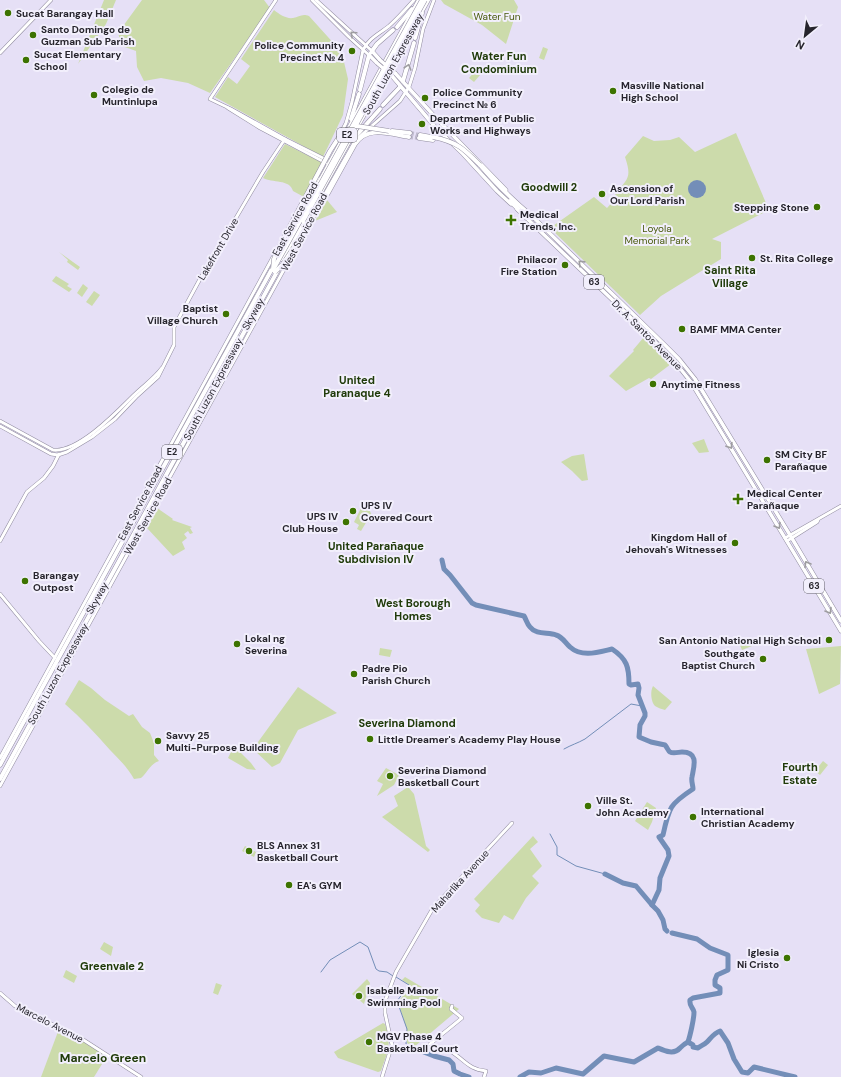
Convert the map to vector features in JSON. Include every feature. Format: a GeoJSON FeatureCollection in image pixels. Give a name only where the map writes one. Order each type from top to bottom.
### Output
{"type":"FeatureCollection","features":[{"type":"Feature","properties":{"kind":"highway"},"geometry":{"type":"LineString","coordinates":[[397,27],[420,0]]}},
{"type":"Feature","properties":{"kind":"highway","name":"South Luzon Expressway"},"geometry":{"type":"LineString","coordinates":[[0,765],[420,0]]}},
{"type":"Feature","properties":{"kind":"highway","name":"Skyway"},"geometry":{"type":"LineString","coordinates":[[0,775],[420,0]]}},
{"type":"Feature","properties":{"kind":"highway"},"geometry":{"type":"LineString","coordinates":[[403,81],[427,0]]}},
{"type":"Feature","properties":{"kind":"highway","name":"South Luzon Expressway"},"geometry":{"type":"LineString","coordinates":[[0,779],[427,0]]}},
{"type":"Feature","properties":{"kind":"highway","name":"Skyway"},"geometry":{"type":"LineString","coordinates":[[0,769],[274,271],[427,0]]}},
{"type":"Feature","properties":{"kind":"highway"},"geometry":{"type":"LineString","coordinates":[[343,138],[354,112],[370,53],[377,44],[393,30]]}},
{"type":"Feature","properties":{"kind":"highway"},"geometry":{"type":"LineString","coordinates":[[383,105],[400,87]]}},
{"type":"Feature","properties":{"kind":"highway"},"geometry":{"type":"LineString","coordinates":[[343,154],[356,135],[380,109]]}},
{"type":"Feature","properties":{"kind":"highway"},"geometry":{"type":"LineString","coordinates":[[357,126],[409,135],[376,132],[366,135],[358,140],[302,237],[283,264],[274,271],[274,259],[282,241],[330,151],[341,134],[344,131],[357,126]]}},
{"type":"Feature","properties":{"kind":"highway"},"geometry":{"type":"LineString","coordinates":[[419,137],[454,142],[464,148],[518,210]]}},
{"type":"Feature","properties":{"kind":"highway"},"geometry":{"type":"LineString","coordinates":[[479,166],[518,205],[534,218]]}},
{"type":"Feature","properties":{"kind":"main road"},"geometry":{"type":"LineString","coordinates":[[0,52],[50,0]]}},
{"type":"Feature","properties":{"kind":"main road"},"geometry":{"type":"LineString","coordinates":[[277,0],[210,99],[325,161]]}},
{"type":"Feature","properties":{"kind":"main road","name":"Dr. A. Santos Avenue"},"geometry":{"type":"LineString","coordinates":[[312,0],[363,50],[370,53]]}},
{"type":"Feature","properties":{"kind":"main road","name":"Dr. A. Santos Avenue"},"geometry":{"type":"LineString","coordinates":[[316,0],[365,45],[370,53],[393,75],[409,87],[444,127],[598,283]]}},
{"type":"Feature","properties":{"kind":"main road","name":"East Service Road"},"geometry":{"type":"LineString","coordinates":[[0,758],[325,161],[330,155],[346,123],[365,45],[400,16],[414,0]]}},
{"type":"Feature","properties":{"kind":"main road","name":"West Service Road"},"geometry":{"type":"LineString","coordinates":[[0,786],[349,150],[361,134],[394,106],[409,87],[416,68],[423,29],[434,0]]}},
{"type":"Feature","properties":{"kind":"main road","name":"Dr. A. Santos Avenue"},"geometry":{"type":"LineString","coordinates":[[393,75],[405,94],[497,191],[602,286],[679,359],[695,379],[841,621]]}},
{"type":"Feature","properties":{"kind":"main road"},"geometry":{"type":"LineString","coordinates":[[400,87],[403,81]]}},
{"type":"Feature","properties":{"kind":"main road"},"geometry":{"type":"LineString","coordinates":[[412,101],[417,97]]}},
{"type":"Feature","properties":{"kind":"main road","name":"Lakefront Drive"},"geometry":{"type":"LineString","coordinates":[[58,455],[67,452],[92,437],[115,419],[158,377],[174,345],[174,327],[200,279],[263,172],[284,140]]}},
{"type":"Feature","properties":{"kind":"main road","name":"Dr. A. Santos Avenue"},"geometry":{"type":"LineString","coordinates":[[602,286],[669,356],[691,382],[841,631]]}},
{"type":"Feature","properties":{"kind":"main road","name":"Lakefront Drive"},"geometry":{"type":"LineString","coordinates":[[60,450],[74,444],[109,419],[156,376],[165,365]]}},
{"type":"Feature","properties":{"kind":"main road"},"geometry":{"type":"LineString","coordinates":[[0,421],[53,450],[60,450],[53,466],[44,478],[27,492],[0,541]]}},
{"type":"Feature","properties":{"kind":"main road"},"geometry":{"type":"LineString","coordinates":[[0,426],[51,454],[58,455]]}},
{"type":"Feature","properties":{"kind":"main road"},"geometry":{"type":"LineString","coordinates":[[786,539],[815,520],[818,520],[841,506]]}},
{"type":"Feature","properties":{"kind":"main road"},"geometry":{"type":"LineString","coordinates":[[0,594],[55,658]]}},
{"type":"Feature","properties":{"kind":"main road","name":"Maharlika Avenue"},"geometry":{"type":"LineString","coordinates":[[382,1077],[392,1045],[384,1013],[384,1007],[386,997],[396,972],[433,908],[512,823]]}},
{"type":"Feature","properties":{"kind":"main road","name":"Marcelo Avenue"},"geometry":{"type":"LineString","coordinates":[[0,993],[15,1006],[79,1037],[141,1077]]}},
{"type":"Feature","properties":{"kind":"main road"},"geometry":{"type":"LineString","coordinates":[[451,1007],[462,1018],[430,1044],[435,1049],[443,1048],[448,1050],[473,1069],[486,1071],[484,1077]]}},
{"type":"Feature","properties":{"kind":"green space"},"geometry":{"type":"Polygon","coordinates":[[[104,0],[116,0],[106,24],[78,64],[104,0]]]}},
{"type":"Feature","properties":{"kind":"green space"},"geometry":{"type":"Polygon","coordinates":[[[142,0],[264,0],[270,8],[210,93],[188,83],[161,78],[144,81],[137,67],[136,51],[122,46],[118,33],[142,0]]]}},
{"type":"Feature","properties":{"kind":"green space","name":"Water Fun"},"geometry":{"type":"Polygon","coordinates":[[[441,0],[514,0],[518,7],[506,44],[482,25],[444,4],[441,0]]]}},
{"type":"Feature","properties":{"kind":"green space"},"geometry":{"type":"Polygon","coordinates":[[[274,10],[280,15],[288,18],[302,15],[309,16],[337,47],[344,62],[348,79],[343,115],[323,157],[215,97],[228,77],[237,84],[250,66],[241,59],[274,10]]]}},
{"type":"Feature","properties":{"kind":"green space"},"geometry":{"type":"Polygon","coordinates":[[[543,47],[548,49],[544,60],[539,58],[543,47]]]}},
{"type":"Feature","properties":{"kind":"green space"},"geometry":{"type":"Polygon","coordinates":[[[476,70],[481,74],[474,82],[469,78],[476,70]]]}},
{"type":"Feature","properties":{"kind":"green space","name":"Loyola Memorial Park"},"geometry":{"type":"Polygon","coordinates":[[[736,133],[769,210],[712,239],[721,242],[721,259],[661,296],[640,315],[550,228],[594,197],[607,208],[617,197],[615,194],[628,177],[625,157],[643,136],[654,141],[670,140],[679,137],[695,152],[736,133]]]}},
{"type":"Feature","properties":{"kind":"green space"},"geometry":{"type":"Polygon","coordinates":[[[285,144],[323,163],[304,197],[293,191],[291,187],[285,183],[263,178],[285,144]]]}},
{"type":"Feature","properties":{"kind":"green space"},"geometry":{"type":"Polygon","coordinates":[[[327,200],[337,212],[315,221],[327,200]]]}},
{"type":"Feature","properties":{"kind":"green space"},"geometry":{"type":"Polygon","coordinates":[[[59,252],[80,267],[78,270],[67,262],[68,260],[59,252]]]}},
{"type":"Feature","properties":{"kind":"green space"},"geometry":{"type":"Polygon","coordinates":[[[56,276],[69,284],[67,286],[72,289],[69,292],[52,281],[56,276]]]}},
{"type":"Feature","properties":{"kind":"green space"},"geometry":{"type":"Polygon","coordinates":[[[83,284],[88,288],[82,297],[77,293],[83,284]]]}},
{"type":"Feature","properties":{"kind":"green space"},"geometry":{"type":"Polygon","coordinates":[[[94,291],[100,295],[92,306],[86,302],[94,291]]]}},
{"type":"Feature","properties":{"kind":"green space"},"geometry":{"type":"Polygon","coordinates":[[[644,337],[671,364],[651,379],[649,378],[626,391],[609,376],[634,351],[633,350],[644,337]]]}},
{"type":"Feature","properties":{"kind":"green space"},"geometry":{"type":"Polygon","coordinates":[[[704,439],[709,452],[699,453],[692,443],[704,439]]]}},
{"type":"Feature","properties":{"kind":"green space"},"geometry":{"type":"Polygon","coordinates":[[[584,454],[588,480],[582,481],[561,462],[572,456],[584,454]]]}},
{"type":"Feature","properties":{"kind":"green space"},"geometry":{"type":"Polygon","coordinates":[[[367,504],[372,516],[361,531],[357,529],[359,525],[354,522],[362,506],[367,504]]]}},
{"type":"Feature","properties":{"kind":"green space"},"geometry":{"type":"Polygon","coordinates":[[[157,508],[173,519],[172,520],[192,527],[190,528],[193,533],[190,534],[188,531],[184,534],[187,538],[182,542],[185,549],[173,556],[147,528],[157,508]]]}},
{"type":"Feature","properties":{"kind":"green space"},"geometry":{"type":"Polygon","coordinates":[[[750,640],[752,646],[742,650],[740,645],[750,640]]]}},
{"type":"Feature","properties":{"kind":"green space"},"geometry":{"type":"Polygon","coordinates":[[[841,646],[840,684],[819,694],[806,649],[841,646]]]}},
{"type":"Feature","properties":{"kind":"green space"},"geometry":{"type":"Polygon","coordinates":[[[380,648],[392,650],[390,657],[379,655],[380,648]]]}},
{"type":"Feature","properties":{"kind":"green space"},"geometry":{"type":"Polygon","coordinates":[[[79,680],[129,716],[133,714],[142,727],[150,733],[154,743],[154,755],[159,761],[151,766],[141,778],[134,779],[120,760],[65,704],[79,680]]]}},
{"type":"Feature","properties":{"kind":"green space"},"geometry":{"type":"Polygon","coordinates":[[[653,686],[672,702],[665,710],[656,707],[654,704],[651,693],[653,686]]]}},
{"type":"Feature","properties":{"kind":"green space"},"geometry":{"type":"Polygon","coordinates":[[[298,687],[337,713],[298,730],[280,763],[272,767],[253,749],[298,687]]]}},
{"type":"Feature","properties":{"kind":"green space"},"geometry":{"type":"Polygon","coordinates":[[[234,746],[256,770],[247,769],[228,758],[234,746]]]}},
{"type":"Feature","properties":{"kind":"green space"},"geometry":{"type":"Polygon","coordinates":[[[823,761],[828,765],[820,775],[815,771],[823,761]]]}},
{"type":"Feature","properties":{"kind":"green space"},"geometry":{"type":"Polygon","coordinates":[[[386,768],[399,775],[394,785],[377,796],[383,784],[377,781],[386,768]]]}},
{"type":"Feature","properties":{"kind":"green space"},"geometry":{"type":"Polygon","coordinates":[[[408,787],[414,794],[426,846],[430,850],[428,852],[382,817],[398,806],[394,796],[408,787]]]}},
{"type":"Feature","properties":{"kind":"green space"},"geometry":{"type":"Polygon","coordinates":[[[647,802],[656,808],[648,830],[635,821],[647,802]]]}},
{"type":"Feature","properties":{"kind":"green space"},"geometry":{"type":"Polygon","coordinates":[[[533,836],[538,842],[530,849],[542,866],[532,876],[539,883],[526,898],[513,920],[504,915],[499,923],[482,918],[475,911],[480,905],[474,899],[533,836]]]}},
{"type":"Feature","properties":{"kind":"green space","name":"BLS Annex 31 Basketball Court"},"geometry":{"type":"Polygon","coordinates":[[[245,846],[256,852],[254,857],[242,851],[245,846]]]}},
{"type":"Feature","properties":{"kind":"green space"},"geometry":{"type":"Polygon","coordinates":[[[104,942],[113,947],[111,956],[100,949],[104,942]]]}},
{"type":"Feature","properties":{"kind":"green space"},"geometry":{"type":"Polygon","coordinates":[[[66,970],[77,976],[74,983],[63,977],[66,970]]]}},
{"type":"Feature","properties":{"kind":"green space"},"geometry":{"type":"Polygon","coordinates":[[[405,977],[459,1009],[414,1047],[407,1043],[407,1030],[398,1002],[410,987],[402,980],[405,977]]]}},
{"type":"Feature","properties":{"kind":"green space"},"geometry":{"type":"Polygon","coordinates":[[[367,979],[370,983],[364,1004],[352,994],[367,979]]]}},
{"type":"Feature","properties":{"kind":"green space"},"geometry":{"type":"Polygon","coordinates":[[[216,983],[222,985],[218,995],[213,993],[216,983]]]}},
{"type":"Feature","properties":{"kind":"green space"},"geometry":{"type":"Polygon","coordinates":[[[383,1023],[385,1024],[389,1043],[381,1071],[378,1072],[338,1058],[334,1052],[383,1023]]]}},
{"type":"Feature","properties":{"kind":"green space"},"geometry":{"type":"Polygon","coordinates":[[[59,1029],[107,1056],[94,1077],[41,1077],[59,1029]]]}},
{"type":"Feature","properties":{"kind":"water"},"geometry":{"type":"Polygon","coordinates":[[[697,180],[703,183],[706,189],[703,195],[697,198],[691,195],[688,189],[691,183],[697,180]]]}},
{"type":"Feature","properties":{"kind":"waterway"},"geometry":{"type":"LineString","coordinates":[[442,560],[444,569],[472,603],[524,616],[533,630],[558,636],[570,647],[580,652],[602,652],[612,649],[621,656],[628,668],[629,684],[638,684],[638,695],[645,713],[640,725],[639,737],[651,742],[665,745],[671,753],[682,752],[691,754],[693,757],[693,789],[679,799],[672,807],[667,818],[663,835],[659,837],[668,850],[669,856],[660,878],[659,890],[652,905]]}},
{"type":"Feature","properties":{"kind":"waterway"},"geometry":{"type":"LineString","coordinates":[[564,749],[585,739],[631,704],[642,706]]}},
{"type":"Feature","properties":{"kind":"waterway"},"geometry":{"type":"LineString","coordinates":[[550,834],[557,847],[557,855],[576,866],[605,874]]}},
{"type":"Feature","properties":{"kind":"waterway"},"geometry":{"type":"LineString","coordinates":[[605,874],[623,883],[636,886],[658,911],[667,931]]}},
{"type":"Feature","properties":{"kind":"waterway"},"geometry":{"type":"LineString","coordinates":[[672,933],[697,939],[710,948],[728,955],[728,970],[717,975],[715,980],[715,985],[720,988],[720,993],[693,998],[690,1000],[690,1004],[694,1012],[688,1042]]}},
{"type":"Feature","properties":{"kind":"waterway"},"geometry":{"type":"LineString","coordinates":[[321,972],[330,960],[360,942],[368,947],[376,969],[387,972],[393,976]]}},
{"type":"Feature","properties":{"kind":"waterway"},"geometry":{"type":"LineString","coordinates":[[396,977],[409,985],[397,1001],[407,1029],[406,1044],[411,1047]]}},
{"type":"Feature","properties":{"kind":"waterway"},"geometry":{"type":"LineString","coordinates":[[520,1077],[529,1072],[541,1073],[556,1068],[583,1074],[604,1056],[634,1062],[658,1048],[672,1052],[678,1050],[688,1042],[693,1045],[693,1047],[698,1048],[706,1043],[714,1034],[720,1031],[728,1043],[734,1059],[742,1072],[748,1073],[754,1067],[795,1077]]}},
{"type":"Feature","properties":{"kind":"waterway"},"geometry":{"type":"LineString","coordinates":[[411,1047],[449,1060],[453,1064],[454,1071],[469,1077]]}},
{"type":"Feature","properties":{"kind":"tunnel"},"geometry":{"type":"LineString","coordinates":[[410,133],[420,135]]}},
{"type":"Feature","properties":{"kind":"tunnel"},"geometry":{"type":"LineString","coordinates":[[409,137],[419,138]]}},
{"type":"Feature","properties":{"kind":"place","name":"Sucat Barangay Hall"},"geometry":{"type":"Point","coordinates":[8,13]}},
{"type":"Feature","properties":{"kind":"place","name":"Santo Domingo de Guzman Sub Parish"},"geometry":{"type":"Point","coordinates":[33,35]}},
{"type":"Feature","properties":{"kind":"place","name":"Police Community Precinct № 4"},"geometry":{"type":"Point","coordinates":[352,51]}},
{"type":"Feature","properties":{"kind":"place","name":"Sucat Elementary School"},"geometry":{"type":"Point","coordinates":[26,60]}},
{"type":"Feature","properties":{"kind":"place","name":"Masville National High School"},"geometry":{"type":"Point","coordinates":[613,91]}},
{"type":"Feature","properties":{"kind":"place","name":"Colegio de Muntinlupa"},"geometry":{"type":"Point","coordinates":[94,95]}},
{"type":"Feature","properties":{"kind":"place","name":"Police Community Precinct № 6"},"geometry":{"type":"Point","coordinates":[425,98]}},
{"type":"Feature","properties":{"kind":"place","name":"Department of Public Works and Highways"},"geometry":{"type":"Point","coordinates":[422,124]}},
{"type":"Feature","properties":{"kind":"place","name":"Ascension of Our Lord Parish"},"geometry":{"type":"Point","coordinates":[602,194]}},
{"type":"Feature","properties":{"kind":"place","name":"Stepping Stone"},"geometry":{"type":"Point","coordinates":[817,207]}},
{"type":"Feature","properties":{"kind":"place","name":"Medical Trends, Inc."},"geometry":{"type":"Point","coordinates":[511,220]}},
{"type":"Feature","properties":{"kind":"place","name":"St. Rita College"},"geometry":{"type":"Point","coordinates":[752,258]}},
{"type":"Feature","properties":{"kind":"place","name":"Philacor Fire Station"},"geometry":{"type":"Point","coordinates":[565,265]}},
{"type":"Feature","properties":{"kind":"place","name":"Baptist Village Church"},"geometry":{"type":"Point","coordinates":[226,314]}},
{"type":"Feature","properties":{"kind":"place","name":"BAMF MMA Center"},"geometry":{"type":"Point","coordinates":[682,329]}},
{"type":"Feature","properties":{"kind":"place","name":"Anytime Fitness"},"geometry":{"type":"Point","coordinates":[653,384]}},
{"type":"Feature","properties":{"kind":"place","name":"SM City BF Parañaque"},"geometry":{"type":"Point","coordinates":[767,460]}},
{"type":"Feature","properties":{"kind":"place","name":"Medical Center Parañaque"},"geometry":{"type":"Point","coordinates":[738,499]}},
{"type":"Feature","properties":{"kind":"place","name":"UPS IV Covered Court"},"geometry":{"type":"Point","coordinates":[353,511]}},
{"type":"Feature","properties":{"kind":"place","name":"UPS IV Club House"},"geometry":{"type":"Point","coordinates":[346,522]}},
{"type":"Feature","properties":{"kind":"place","name":"Kingdom Hall of Jehovah's Witnesses"},"geometry":{"type":"Point","coordinates":[735,543]}},
{"type":"Feature","properties":{"kind":"place","name":"Barangay Outpost"},"geometry":{"type":"Point","coordinates":[25,581]}},
{"type":"Feature","properties":{"kind":"place","name":"San Antonio National High School"},"geometry":{"type":"Point","coordinates":[829,640]}},
{"type":"Feature","properties":{"kind":"place","name":"Lokal ng Severina"},"geometry":{"type":"Point","coordinates":[237,644]}},
{"type":"Feature","properties":{"kind":"place","name":"Southgate Baptist Church"},"geometry":{"type":"Point","coordinates":[763,659]}},
{"type":"Feature","properties":{"kind":"place","name":"Padre Pio Parish Church"},"geometry":{"type":"Point","coordinates":[354,674]}},
{"type":"Feature","properties":{"kind":"place","name":"Little Dreamer's Academy Play House"},"geometry":{"type":"Point","coordinates":[370,739]}},
{"type":"Feature","properties":{"kind":"place","name":"Savvy 25 Multi-Purpose Building"},"geometry":{"type":"Point","coordinates":[158,741]}},
{"type":"Feature","properties":{"kind":"place","name":"Severina Diamond Basketball Court"},"geometry":{"type":"Point","coordinates":[390,776]}},
{"type":"Feature","properties":{"kind":"place","name":"Ville St. John Academy"},"geometry":{"type":"Point","coordinates":[588,806]}},
{"type":"Feature","properties":{"kind":"place","name":"International Christian Academy"},"geometry":{"type":"Point","coordinates":[693,817]}},
{"type":"Feature","properties":{"kind":"place","name":"BLS Annex 31 Basketball Court"},"geometry":{"type":"Point","coordinates":[249,851]}},
{"type":"Feature","properties":{"kind":"place","name":"EA's GYM"},"geometry":{"type":"Point","coordinates":[289,885]}},
{"type":"Feature","properties":{"kind":"place","name":"Iglesia Ni Cristo"},"geometry":{"type":"Point","coordinates":[787,958]}},
{"type":"Feature","properties":{"kind":"place","name":"Isabelle Manor Swimming Pool"},"geometry":{"type":"Point","coordinates":[359,996]}},
{"type":"Feature","properties":{"kind":"place","name":"MGV Phase 4 Basketball Court"},"geometry":{"type":"Point","coordinates":[369,1042]}},
{"type":"Feature","properties":{"kind":"district","name":"Water Fun Condominium"},"geometry":{"type":"Point","coordinates":[499,62]}},
{"type":"Feature","properties":{"kind":"district","name":"Goodwill 2"},"geometry":{"type":"Point","coordinates":[549,187]}},
{"type":"Feature","properties":{"kind":"district","name":"Saint Rita Village"},"geometry":{"type":"Point","coordinates":[730,276]}},
{"type":"Feature","properties":{"kind":"district","name":"United Paranaque 4"},"geometry":{"type":"Point","coordinates":[357,386]}},
{"type":"Feature","properties":{"kind":"district","name":"United Parañaque Subdivision IV"},"geometry":{"type":"Point","coordinates":[376,552]}},
{"type":"Feature","properties":{"kind":"district","name":"West Borough Homes"},"geometry":{"type":"Point","coordinates":[413,609]}},
{"type":"Feature","properties":{"kind":"district","name":"Severina Diamond"},"geometry":{"type":"Point","coordinates":[407,723]}},
{"type":"Feature","properties":{"kind":"district","name":"Fourth Estate"},"geometry":{"type":"Point","coordinates":[800,773]}},
{"type":"Feature","properties":{"kind":"district","name":"Greenvale 2"},"geometry":{"type":"Point","coordinates":[112,966]}},
{"type":"Feature","properties":{"kind":"district","name":"Marcelo Green"},"geometry":{"type":"Point","coordinates":[103,1058]}}]}
